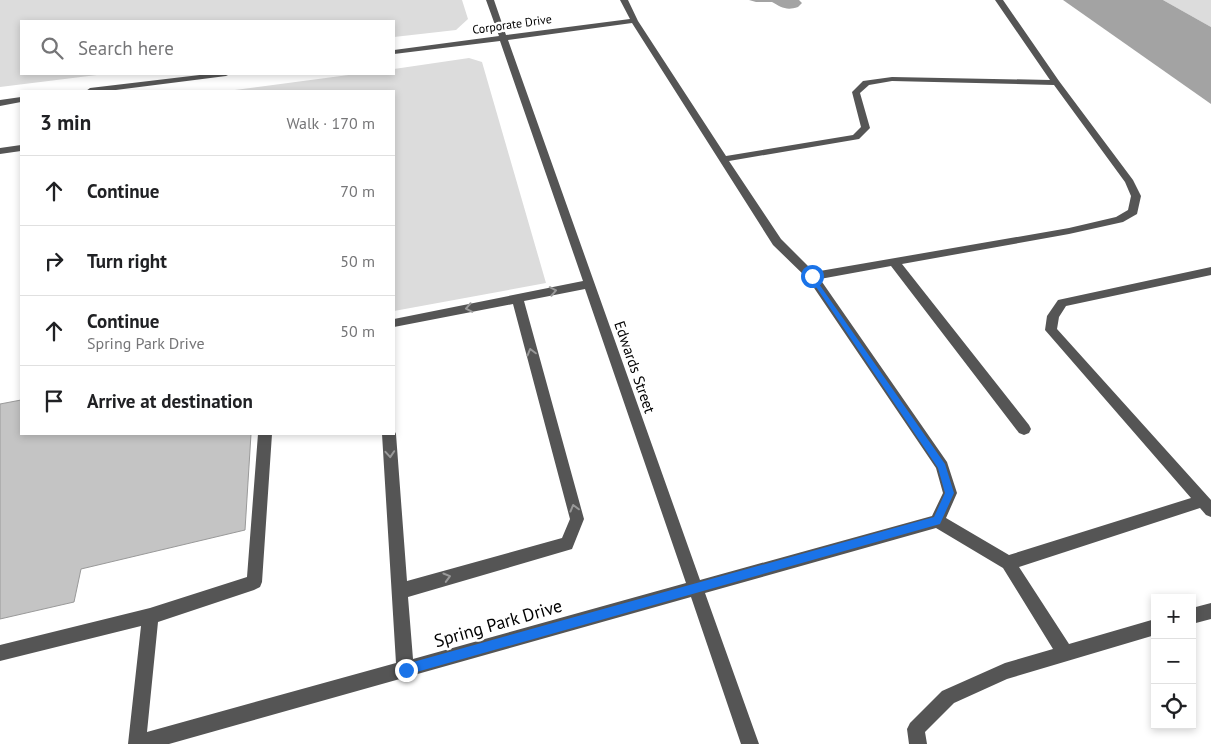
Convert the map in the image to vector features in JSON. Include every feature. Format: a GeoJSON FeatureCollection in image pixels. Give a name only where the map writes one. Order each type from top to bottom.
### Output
{"type":"FeatureCollection","features":[{"type":"Feature","properties":{"kind":"street","name":"Edwards Street"},"geometry":{"type":"LineString","coordinates":[[490,0],[750,744]]}},
{"type":"Feature","properties":{"kind":"street"},"geometry":{"type":"LineString","coordinates":[[624,0],[634,21],[777,242],[812,276],[942,466],[950,493],[937,521],[1008,563],[1066,654]]}},
{"type":"Feature","properties":{"kind":"street"},"geometry":{"type":"LineString","coordinates":[[812,276],[894,263],[1119,220],[1133,212],[1136,196],[1130,182],[1056,84],[999,0]]}},
{"type":"Feature","properties":{"kind":"street","name":"Corporate Drive"},"geometry":{"type":"LineString","coordinates":[[395,52],[634,21]]}},
{"type":"Feature","properties":{"kind":"street"},"geometry":{"type":"LineString","coordinates":[[114,90],[219,75]]}},
{"type":"Feature","properties":{"kind":"street"},"geometry":{"type":"LineString","coordinates":[[724,159],[856,138],[866,128],[856,92],[866,83],[892,79],[931,79],[1056,84]]}},
{"type":"Feature","properties":{"kind":"street"},"geometry":{"type":"LineString","coordinates":[[0,103],[20,100]]}},
{"type":"Feature","properties":{"kind":"street"},"geometry":{"type":"LineString","coordinates":[[0,151],[20,148]]}},
{"type":"Feature","properties":{"kind":"street"},"geometry":{"type":"LineString","coordinates":[[894,263],[1024,429]]}},
{"type":"Feature","properties":{"kind":"street"},"geometry":{"type":"LineString","coordinates":[[1008,563],[1207,506],[1051,330],[1053,316],[1062,303],[1211,271]]}},
{"type":"Feature","properties":{"kind":"street"},"geometry":{"type":"LineString","coordinates":[[395,323],[590,284]]}},
{"type":"Feature","properties":{"kind":"street"},"geometry":{"type":"LineString","coordinates":[[400,591],[567,544],[577,519],[517,298]]}},
{"type":"Feature","properties":{"kind":"street"},"geometry":{"type":"LineString","coordinates":[[0,654],[150,616],[254,582],[264,435]]}},
{"type":"Feature","properties":{"kind":"street"},"geometry":{"type":"LineString","coordinates":[[389,435],[406,670]]}},
{"type":"Feature","properties":{"kind":"street","name":"Spring Park Drive"},"geometry":{"type":"LineString","coordinates":[[137,744],[937,521]]}},
{"type":"Feature","properties":{"kind":"street"},"geometry":{"type":"LineString","coordinates":[[1196,615],[1211,610]]}},
{"type":"Feature","properties":{"kind":"street"},"geometry":{"type":"LineString","coordinates":[[137,744],[150,616]]}},
{"type":"Feature","properties":{"kind":"street"},"geometry":{"type":"LineString","coordinates":[[918,744],[916,729],[948,697],[1005,671],[1151,628]]}},
{"type":"Feature","properties":{"kind":"shaded area"},"geometry":{"type":"Polygon","coordinates":[[[0,0],[462,0],[468,19],[456,30],[395,37],[395,20],[20,20],[20,75],[97,75],[0,87],[0,0]]]}},
{"type":"Feature","properties":{"kind":"shaded area"},"geometry":{"type":"Polygon","coordinates":[[[749,0],[799,0],[802,3],[798,7],[787,8],[772,2],[749,0]]]}},
{"type":"Feature","properties":{"kind":"shaded area"},"geometry":{"type":"Polygon","coordinates":[[[1063,0],[1163,0],[1211,27],[1211,104],[1063,0]]]}},
{"type":"Feature","properties":{"kind":"shaded area"},"geometry":{"type":"Polygon","coordinates":[[[1163,0],[1211,0],[1211,27],[1163,0]]]}},
{"type":"Feature","properties":{"kind":"shaded area"},"geometry":{"type":"Polygon","coordinates":[[[469,58],[482,62],[546,283],[395,311],[395,90],[235,90],[348,75],[395,75],[395,69],[469,58]]]}},
{"type":"Feature","properties":{"kind":"building"},"geometry":{"type":"Polygon","coordinates":[[[20,400],[20,435],[251,435],[245,530],[81,569],[74,602],[0,619],[0,404],[20,400]]]}},
{"type":"Feature","properties":{"kind":"route"},"geometry":{"type":"LineString","coordinates":[[406,670],[937,521],[950,493],[942,466],[812,276]]}}]}
